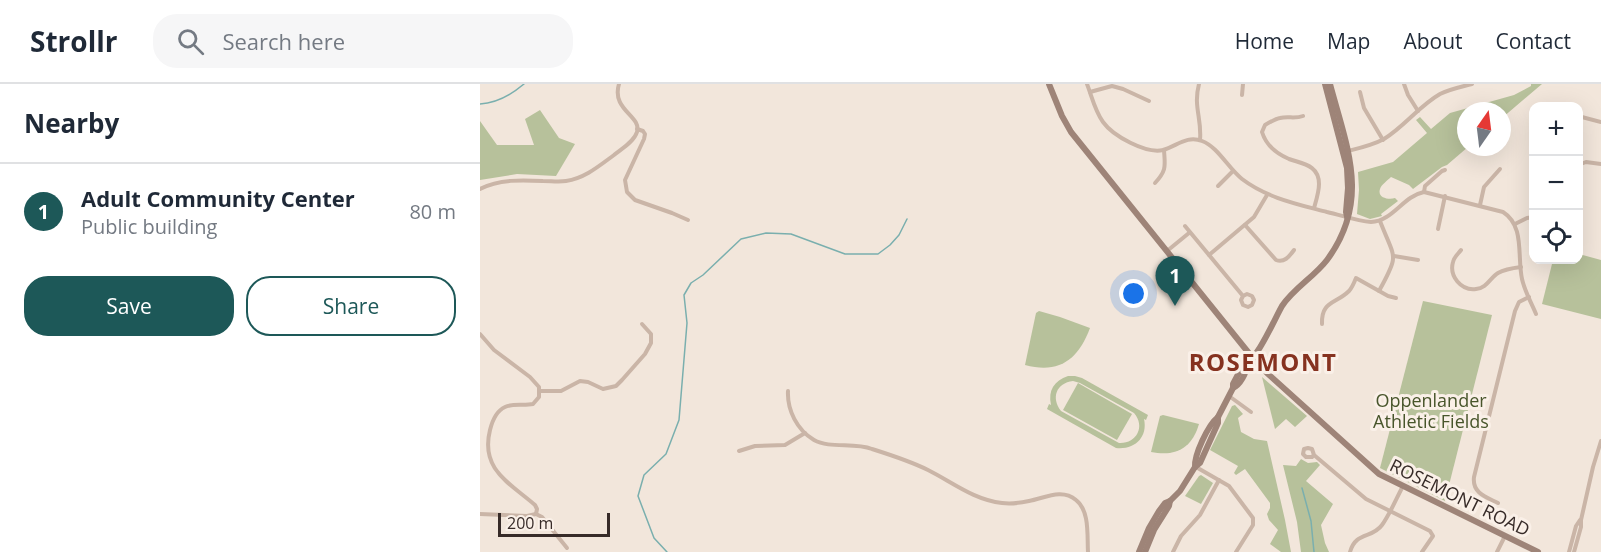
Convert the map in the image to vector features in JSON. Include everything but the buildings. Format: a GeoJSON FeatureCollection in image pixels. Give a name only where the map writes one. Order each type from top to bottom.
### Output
{"type":"FeatureCollection","features":[{"type":"Feature","properties":{"kind":"main road","name":"ROSEMONT ROAD"},"geometry":{"type":"LineString","coordinates":[[1049,84],[1071,132],[1252,357],[1374,470],[1538,552]]}},
{"type":"Feature","properties":{"kind":"main road"},"geometry":{"type":"LineString","coordinates":[[1325,84],[1347,168],[1347,217]]}},
{"type":"Feature","properties":{"kind":"main road"},"geometry":{"type":"LineString","coordinates":[[1139,552],[1153,519],[1200,463],[1218,423],[1218,417],[1242,367],[1262,344],[1286,301],[1328,259],[1350,213],[1353,190],[1352,171],[1330,84]]}},
{"type":"Feature","properties":{"kind":"main road"},"geometry":{"type":"LineString","coordinates":[[1145,552],[1170,501]]}},
{"type":"Feature","properties":{"kind":"street"},"geometry":{"type":"LineString","coordinates":[[480,189],[511,180],[562,182],[580,177],[598,168],[633,139],[637,129],[637,124],[618,101],[619,84]]}},
{"type":"Feature","properties":{"kind":"street"},"geometry":{"type":"LineString","coordinates":[[1087,84],[1098,113],[1111,130],[1141,148],[1154,151],[1164,150],[1184,141],[1200,140],[1211,146],[1233,171],[1250,185],[1268,195],[1366,222],[1380,221],[1416,194],[1424,192],[1503,212],[1515,224],[1522,277],[1529,301],[1536,314]]}},
{"type":"Feature","properties":{"kind":"street"},"geometry":{"type":"LineString","coordinates":[[1198,84],[1196,103],[1201,125],[1200,140]]}},
{"type":"Feature","properties":{"kind":"street"},"geometry":{"type":"LineString","coordinates":[[1242,95],[1243,84]]}},
{"type":"Feature","properties":{"kind":"street"},"geometry":{"type":"LineString","coordinates":[[1404,84],[1409,99],[1418,111]]}},
{"type":"Feature","properties":{"kind":"street"},"geometry":{"type":"LineString","coordinates":[[1347,151],[1383,140],[1442,93],[1472,84]]}},
{"type":"Feature","properties":{"kind":"street"},"geometry":{"type":"LineString","coordinates":[[1090,92],[1112,86],[1149,100]]}},
{"type":"Feature","properties":{"kind":"street"},"geometry":{"type":"LineString","coordinates":[[1360,92],[1365,108],[1383,140]]}},
{"type":"Feature","properties":{"kind":"street"},"geometry":{"type":"LineString","coordinates":[[1302,116],[1277,118],[1265,125],[1262,132],[1266,141],[1277,152],[1289,159],[1306,164],[1315,172],[1319,185],[1314,208]]}},
{"type":"Feature","properties":{"kind":"street"},"geometry":{"type":"LineString","coordinates":[[1583,117],[1601,122]]}},
{"type":"Feature","properties":{"kind":"street"},"geometry":{"type":"LineString","coordinates":[[637,129],[645,134],[625,180],[627,192],[636,200],[688,220]]}},
{"type":"Feature","properties":{"kind":"street"},"geometry":{"type":"LineString","coordinates":[[1155,183],[1165,169],[1164,150]]}},
{"type":"Feature","properties":{"kind":"street"},"geometry":{"type":"LineString","coordinates":[[1583,163],[1601,164]]}},
{"type":"Feature","properties":{"kind":"street"},"geometry":{"type":"LineString","coordinates":[[1480,205],[1484,187],[1500,169]]}},
{"type":"Feature","properties":{"kind":"street"},"geometry":{"type":"LineString","coordinates":[[1424,192],[1425,186],[1445,170]]}},
{"type":"Feature","properties":{"kind":"street"},"geometry":{"type":"LineString","coordinates":[[1218,186],[1233,171]]}},
{"type":"Feature","properties":{"kind":"street"},"geometry":{"type":"LineString","coordinates":[[1209,255],[1245,225],[1268,195]]}},
{"type":"Feature","properties":{"kind":"street"},"geometry":{"type":"LineString","coordinates":[[1438,229],[1445,196]]}},
{"type":"Feature","properties":{"kind":"street"},"geometry":{"type":"LineString","coordinates":[[1515,224],[1529,218]]}},
{"type":"Feature","properties":{"kind":"street"},"geometry":{"type":"LineString","coordinates":[[1379,291],[1392,267],[1394,256],[1394,251],[1380,221]]}},
{"type":"Feature","properties":{"kind":"street"},"geometry":{"type":"LineString","coordinates":[[1245,225],[1276,260],[1287,259],[1294,250]]}},
{"type":"Feature","properties":{"kind":"street"},"geometry":{"type":"LineString","coordinates":[[1185,226],[1243,296]]}},
{"type":"Feature","properties":{"kind":"street"},"geometry":{"type":"LineString","coordinates":[[1167,252],[1189,233]]}},
{"type":"Feature","properties":{"kind":"street"},"geometry":{"type":"LineString","coordinates":[[1461,250],[1453,261],[1453,273],[1458,283],[1468,289],[1483,287],[1501,272],[1521,267]]}},
{"type":"Feature","properties":{"kind":"street"},"geometry":{"type":"LineString","coordinates":[[1394,256],[1418,260]]}},
{"type":"Feature","properties":{"kind":"street"},"geometry":{"type":"LineString","coordinates":[[1322,324],[1322,315],[1326,307],[1346,294],[1356,279],[1396,298]]}},
{"type":"Feature","properties":{"kind":"street"},"geometry":{"type":"LineString","coordinates":[[1498,503],[1477,491],[1473,480],[1515,311],[1519,302],[1529,297]]}},
{"type":"Feature","properties":{"kind":"street"},"geometry":{"type":"LineString","coordinates":[[540,391],[561,391],[580,381],[603,389],[616,386],[645,354],[651,343],[651,334],[642,324]]}},
{"type":"Feature","properties":{"kind":"street"},"geometry":{"type":"LineString","coordinates":[[480,334],[494,350],[534,380],[540,391],[538,399],[533,404],[507,406],[499,412],[492,423],[487,446],[493,467],[536,507],[536,514]]}},
{"type":"Feature","properties":{"kind":"street"},"geometry":{"type":"LineString","coordinates":[[788,391],[790,412],[813,440],[824,444],[862,445],[923,467],[973,495],[989,501],[1013,504],[1055,494],[1069,496],[1076,500],[1084,512],[1088,552]]}},
{"type":"Feature","properties":{"kind":"street"},"geometry":{"type":"LineString","coordinates":[[1229,396],[1251,412]]}},
{"type":"Feature","properties":{"kind":"street"},"geometry":{"type":"LineString","coordinates":[[739,451],[755,446],[785,445],[805,433]]}},
{"type":"Feature","properties":{"kind":"street"},"geometry":{"type":"LineString","coordinates":[[1574,552],[1593,467],[1601,444]]}},
{"type":"Feature","properties":{"kind":"street"},"geometry":{"type":"LineString","coordinates":[[1314,454],[1358,493],[1428,530],[1433,535],[1422,552]]}},
{"type":"Feature","properties":{"kind":"street"},"geometry":{"type":"LineString","coordinates":[[1195,467],[1229,486],[1253,520],[1253,525],[1236,552]]}},
{"type":"Feature","properties":{"kind":"street"},"geometry":{"type":"LineString","coordinates":[[1173,552],[1181,536],[1200,515],[1220,480]]}},
{"type":"Feature","properties":{"kind":"street"},"geometry":{"type":"LineString","coordinates":[[1350,552],[1353,543],[1358,538],[1379,528],[1402,486]]}},
{"type":"Feature","properties":{"kind":"street"},"geometry":{"type":"LineString","coordinates":[[480,514],[530,516],[536,514],[542,517],[567,548]]}},
{"type":"Feature","properties":{"kind":"street"},"geometry":{"type":"LineString","coordinates":[[1569,552],[1576,526],[1581,520]]}},
{"type":"Feature","properties":{"kind":"street"},"geometry":{"type":"LineString","coordinates":[[1497,552],[1505,536]]}},
{"type":"Feature","properties":{"kind":"green space"},"geometry":{"type":"Polygon","coordinates":[[[1531,84],[1542,84],[1511,110],[1511,102],[1489,102],[1514,95],[1531,84]]]}},
{"type":"Feature","properties":{"kind":"green space"},"geometry":{"type":"Polygon","coordinates":[[[540,110],[559,138],[575,144],[556,176],[517,174],[480,180],[480,121],[497,145],[534,145],[525,119],[540,110]]]}},
{"type":"Feature","properties":{"kind":"green space"},"geometry":{"type":"Polygon","coordinates":[[[1457,111],[1458,156],[1413,189],[1391,177],[1381,187],[1380,194],[1398,201],[1381,214],[1382,216],[1370,219],[1357,214],[1358,172],[1393,162],[1427,133],[1416,120],[1420,117],[1431,129],[1450,113],[1457,111]]]}},
{"type":"Feature","properties":{"kind":"green space"},"geometry":{"type":"Polygon","coordinates":[[[1583,255],[1601,260],[1601,319],[1542,304],[1552,264],[1583,264],[1583,255]]]}},
{"type":"Feature","properties":{"kind":"green space","name":"Oppenlander Athletic Fields"},"geometry":{"type":"Polygon","coordinates":[[[1423,301],[1492,315],[1445,501],[1380,468],[1423,301]]]}},
{"type":"Feature","properties":{"kind":"green space"},"geometry":{"type":"Polygon","coordinates":[[[1039,311],[1090,328],[1080,349],[1066,362],[1057,366],[1048,368],[1025,365],[1036,313],[1039,311]]]}},
{"type":"Feature","properties":{"kind":"green space"},"geometry":{"type":"Polygon","coordinates":[[[1075,376],[1082,378],[1148,415],[1146,420],[1144,419],[1144,431],[1139,441],[1129,447],[1116,448],[1047,409],[1049,404],[1051,405],[1050,395],[1053,387],[1063,378],[1075,376]],[[1067,382],[1059,388],[1056,401],[1061,411],[1119,443],[1125,443],[1134,438],[1139,424],[1134,413],[1080,383],[1067,382]]]}},
{"type":"Feature","properties":{"kind":"green space"},"geometry":{"type":"Polygon","coordinates":[[[1262,377],[1307,416],[1295,427],[1286,419],[1275,429],[1262,377]]]}},
{"type":"Feature","properties":{"kind":"green space"},"geometry":{"type":"Polygon","coordinates":[[[1078,383],[1132,414],[1117,440],[1063,410],[1078,383]]]}},
{"type":"Feature","properties":{"kind":"green space"},"geometry":{"type":"Polygon","coordinates":[[[1235,405],[1243,414],[1238,418],[1241,432],[1254,439],[1267,441],[1291,552],[1281,552],[1270,544],[1278,530],[1267,514],[1270,503],[1245,469],[1236,475],[1234,473],[1238,466],[1210,450],[1232,406],[1235,405]]]}},
{"type":"Feature","properties":{"kind":"green space"},"geometry":{"type":"Polygon","coordinates":[[[1160,416],[1199,424],[1192,439],[1182,449],[1168,453],[1151,452],[1160,416]]]}},
{"type":"Feature","properties":{"kind":"green space"},"geometry":{"type":"Polygon","coordinates":[[[1301,459],[1308,463],[1317,462],[1320,465],[1306,481],[1333,504],[1321,525],[1329,552],[1301,552],[1297,522],[1283,465],[1296,466],[1301,459]]]}},
{"type":"Feature","properties":{"kind":"green space"},"geometry":{"type":"Polygon","coordinates":[[[1201,475],[1213,483],[1201,504],[1185,496],[1201,475]]]}},
{"type":"Feature","properties":{"kind":"waterway"},"geometry":{"type":"LineString","coordinates":[[480,104],[504,98],[524,84]]}},
{"type":"Feature","properties":{"kind":"waterway"},"geometry":{"type":"LineString","coordinates":[[667,552],[654,538],[638,496],[644,475],[666,454],[679,420],[687,323],[684,295],[691,283],[703,275],[741,239],[766,233],[791,234],[845,254],[878,254],[899,235],[907,219]]}},
{"type":"Feature","properties":{"kind":"waterway"},"geometry":{"type":"LineString","coordinates":[[1302,488],[1311,521],[1314,552]]}},
{"type":"Feature","properties":{"kind":"place","name":"Adult Community Center"},"geometry":{"type":"Point","coordinates":[1175,306]}},
{"type":"Feature","properties":{"kind":"district","name":"ROSEMONT"},"geometry":{"type":"Point","coordinates":[1263,361]}}]}
